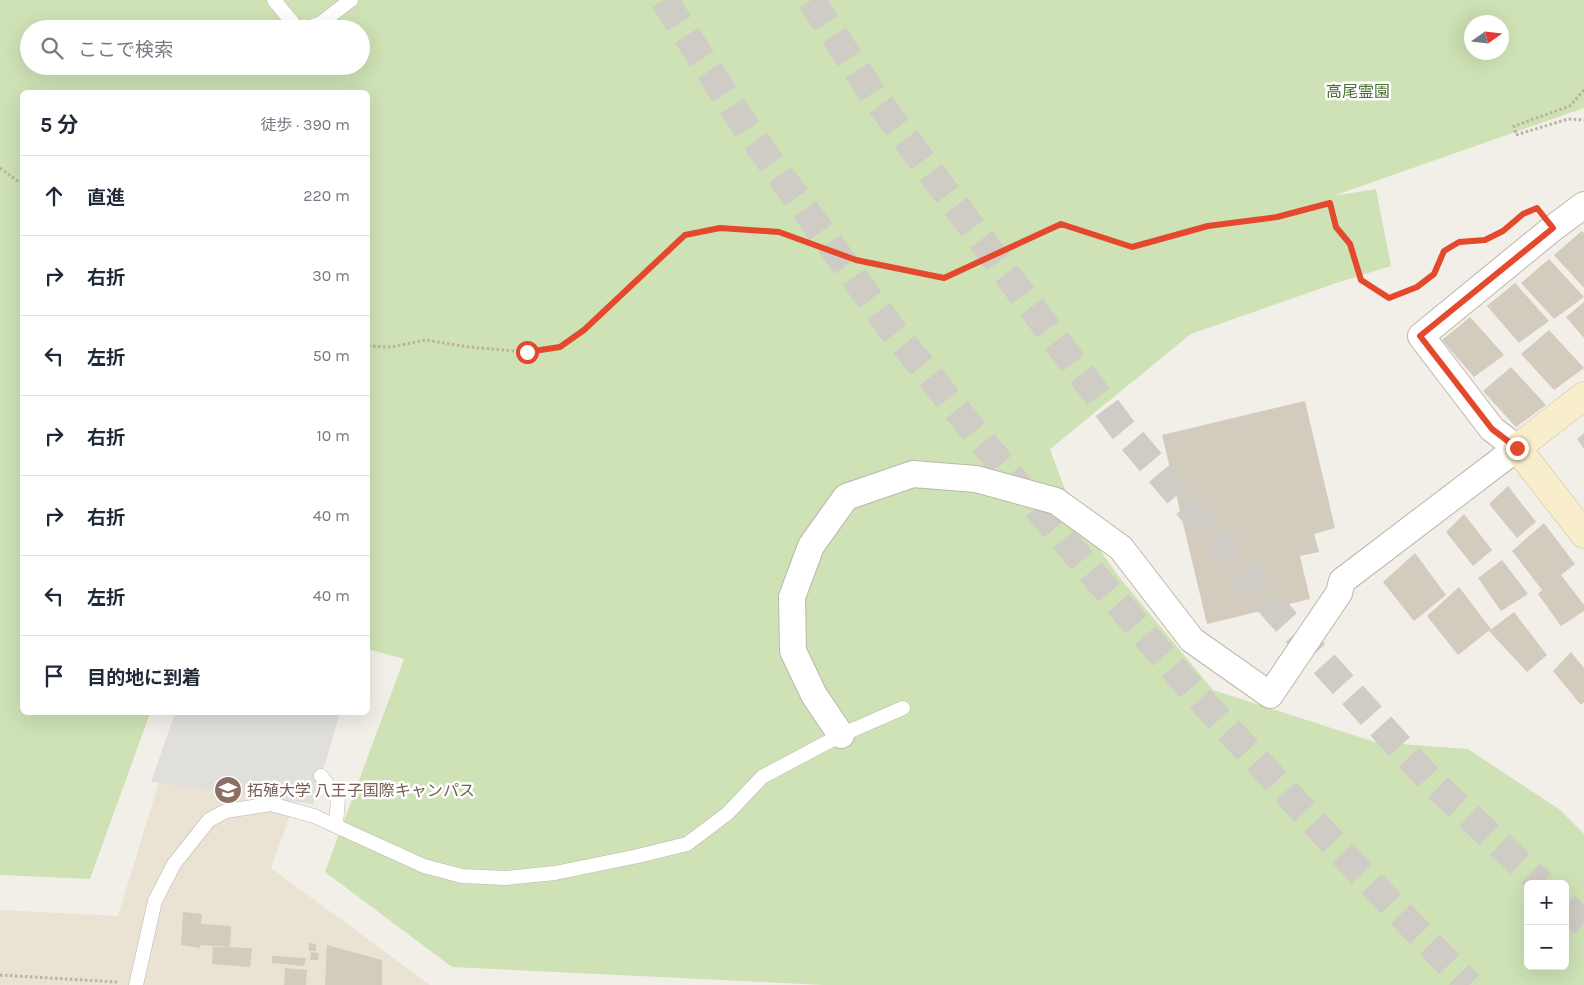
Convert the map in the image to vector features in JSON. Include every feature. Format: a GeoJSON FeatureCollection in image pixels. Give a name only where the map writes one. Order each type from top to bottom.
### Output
{"type":"FeatureCollection","features":[{"type":"Feature","properties":{"kind":"street"},"geometry":{"type":"LineString","coordinates":[[1584,204],[1420,336],[1492,429],[1517,448],[1584,534]]}},
{"type":"Feature","properties":{"kind":"street"},"geometry":{"type":"LineString","coordinates":[[841,736],[814,695],[793,651],[792,597],[811,546],[846,497],[913,474],[976,479],[1056,501],[1121,548],[1192,640],[1270,695],[1339,593],[1342,581],[1584,396]]}},
{"type":"Feature","properties":{"kind":"lane"},"geometry":{"type":"LineString","coordinates":[[274,0],[291,20]]}},
{"type":"Feature","properties":{"kind":"lane"},"geometry":{"type":"LineString","coordinates":[[325,20],[350,0]]}},
{"type":"Feature","properties":{"kind":"lane"},"geometry":{"type":"LineString","coordinates":[[136,984],[155,901],[174,864],[209,820],[226,811],[271,804],[314,816],[424,866],[462,876],[506,878],[555,873],[686,844],[728,813],[762,777],[841,736],[903,708]]}},
{"type":"Feature","properties":{"kind":"lane"},"geometry":{"type":"LineString","coordinates":[[321,776],[338,798],[336,826]]}},
{"type":"Feature","properties":{"kind":"path"},"geometry":{"type":"LineString","coordinates":[[1584,90],[1570,106],[1514,126],[1516,135],[1568,120],[1584,120]]}},
{"type":"Feature","properties":{"kind":"path"},"geometry":{"type":"LineString","coordinates":[[0,168],[20,183]]}},
{"type":"Feature","properties":{"kind":"path"},"geometry":{"type":"LineString","coordinates":[[370,346],[391,347],[426,340],[469,347],[527,352],[560,347],[584,330],[685,235],[720,228],[779,232],[856,260],[944,278],[1061,224],[1132,247],[1208,226],[1277,217],[1330,203],[1336,227],[1350,244],[1361,280],[1389,298],[1417,287],[1434,274],[1444,251],[1459,242],[1485,240],[1503,231],[1523,214],[1537,208],[1553,228]]}},
{"type":"Feature","properties":{"kind":"path"},"geometry":{"type":"LineString","coordinates":[[0,975],[136,984]]}},
{"type":"Feature","properties":{"kind":"shaded area"},"geometry":{"type":"Polygon","coordinates":[[[174,715],[339,715],[313,804],[151,782],[174,715]]]}},
{"type":"Feature","properties":{"kind":"shaded area","name":"拓殖大学 八王子国際キャンパス"},"geometry":{"type":"Polygon","coordinates":[[[179,715],[326,715],[271,868],[430,985],[0,985],[0,910],[118,916],[179,715]]]}},
{"type":"Feature","properties":{"kind":"green space","name":"高尾霊園"},"geometry":{"type":"Polygon","coordinates":[[[0,0],[1584,0],[1584,108],[1333,196],[1376,189],[1391,266],[1336,283],[1191,334],[1050,449],[1074,514],[1120,578],[1213,690],[1375,742],[1468,749],[1559,809],[1584,834],[1584,985],[824,985],[452,967],[325,872],[404,659],[370,650],[370,90],[20,90],[20,715],[149,715],[90,879],[0,875],[0,0]]]}},
{"type":"Feature","properties":{"kind":"building"},"geometry":{"type":"Polygon","coordinates":[[[1582,231],[1584,233],[1584,288],[1554,255],[1582,231]]]}},
{"type":"Feature","properties":{"kind":"building"},"geometry":{"type":"Polygon","coordinates":[[[1549,259],[1584,297],[1554,319],[1521,283],[1549,259]]]}},
{"type":"Feature","properties":{"kind":"building"},"geometry":{"type":"Polygon","coordinates":[[[1515,283],[1549,321],[1519,343],[1487,306],[1515,283]]]}},
{"type":"Feature","properties":{"kind":"building"},"geometry":{"type":"Polygon","coordinates":[[[1584,302],[1584,338],[1566,317],[1584,302]]]}},
{"type":"Feature","properties":{"kind":"building"},"geometry":{"type":"Polygon","coordinates":[[[1470,317],[1504,355],[1474,377],[1442,340],[1470,317]]]}},
{"type":"Feature","properties":{"kind":"building"},"geometry":{"type":"Polygon","coordinates":[[[1549,330],[1584,368],[1554,390],[1521,354],[1549,330]]]}},
{"type":"Feature","properties":{"kind":"building"},"geometry":{"type":"Polygon","coordinates":[[[1511,367],[1546,405],[1516,427],[1483,391],[1511,367]]]}},
{"type":"Feature","properties":{"kind":"building"},"geometry":{"type":"Polygon","coordinates":[[[1305,401],[1335,528],[1314,534],[1319,552],[1300,556],[1310,599],[1207,624],[1162,435],[1305,401]]]}},
{"type":"Feature","properties":{"kind":"building"},"geometry":{"type":"Polygon","coordinates":[[[1584,433],[1584,449],[1577,439],[1584,433]]]}},
{"type":"Feature","properties":{"kind":"building"},"geometry":{"type":"Polygon","coordinates":[[[1508,486],[1536,522],[1517,538],[1489,504],[1508,486]]]}},
{"type":"Feature","properties":{"kind":"building"},"geometry":{"type":"Polygon","coordinates":[[[1464,514],[1492,550],[1473,566],[1446,532],[1464,514]]]}},
{"type":"Feature","properties":{"kind":"building"},"geometry":{"type":"Polygon","coordinates":[[[1544,523],[1575,564],[1561,575],[1584,605],[1584,611],[1561,626],[1538,594],[1542,590],[1512,551],[1544,523]]]}},
{"type":"Feature","properties":{"kind":"building"},"geometry":{"type":"Polygon","coordinates":[[[1415,553],[1446,595],[1414,621],[1383,582],[1415,553]]]}},
{"type":"Feature","properties":{"kind":"building"},"geometry":{"type":"Polygon","coordinates":[[[1502,560],[1528,594],[1501,611],[1478,578],[1502,560]]]}},
{"type":"Feature","properties":{"kind":"building"},"geometry":{"type":"Polygon","coordinates":[[[1459,587],[1491,629],[1458,655],[1427,616],[1459,587]]]}},
{"type":"Feature","properties":{"kind":"building"},"geometry":{"type":"Polygon","coordinates":[[[1514,612],[1547,655],[1527,672],[1489,631],[1514,612]]]}},
{"type":"Feature","properties":{"kind":"building"},"geometry":{"type":"Polygon","coordinates":[[[1571,652],[1584,668],[1584,702],[1581,705],[1553,671],[1571,652]]]}},
{"type":"Feature","properties":{"kind":"building"},"geometry":{"type":"Polygon","coordinates":[[[183,912],[202,914],[201,924],[231,926],[230,947],[200,945],[200,948],[181,945],[183,912]]]}},
{"type":"Feature","properties":{"kind":"building"},"geometry":{"type":"Polygon","coordinates":[[[309,943],[316,944],[316,951],[309,951],[309,943]]]}},
{"type":"Feature","properties":{"kind":"building"},"geometry":{"type":"Polygon","coordinates":[[[327,945],[382,960],[382,985],[325,985],[327,945]]]}},
{"type":"Feature","properties":{"kind":"building"},"geometry":{"type":"Polygon","coordinates":[[[213,947],[252,948],[250,967],[212,964],[213,947]]]}},
{"type":"Feature","properties":{"kind":"building"},"geometry":{"type":"Polygon","coordinates":[[[311,952],[319,953],[318,960],[310,960],[311,952]]]}},
{"type":"Feature","properties":{"kind":"building"},"geometry":{"type":"Polygon","coordinates":[[[272,956],[306,958],[304,966],[272,963],[272,956]]]}},
{"type":"Feature","properties":{"kind":"building"},"geometry":{"type":"Polygon","coordinates":[[[285,968],[307,970],[306,985],[284,985],[285,968]]]}},
{"type":"Feature","properties":{"kind":"tunnel"},"geometry":{"type":"LineString","coordinates":[[664,0],[749,132],[890,327],[1025,494],[1191,689],[1346,857],[1469,985]]}},
{"type":"Feature","properties":{"kind":"tunnel"},"geometry":{"type":"LineString","coordinates":[[811,0],[874,96],[1121,427],[1278,613],[1429,779],[1538,880]]}},
{"type":"Feature","properties":{"kind":"tunnel"},"geometry":{"type":"LineString","coordinates":[[1569,910],[1584,924]]}},
{"type":"Feature","properties":{"kind":"place","name":"拓殖大学 八王子国際キャンパス"},"geometry":{"type":"Point","coordinates":[228,790]}},
{"type":"Feature","properties":{"kind":"route"},"geometry":{"type":"LineString","coordinates":[[527,352],[560,347],[584,330],[685,235],[720,228],[779,232],[856,260],[944,278],[1061,224],[1132,247],[1208,226],[1277,217],[1330,203],[1336,227],[1350,244],[1361,280],[1389,298],[1417,287],[1434,274],[1444,251],[1459,242],[1485,240],[1503,231],[1523,214],[1537,208],[1553,228],[1420,336],[1492,429],[1517,448]]}}]}
